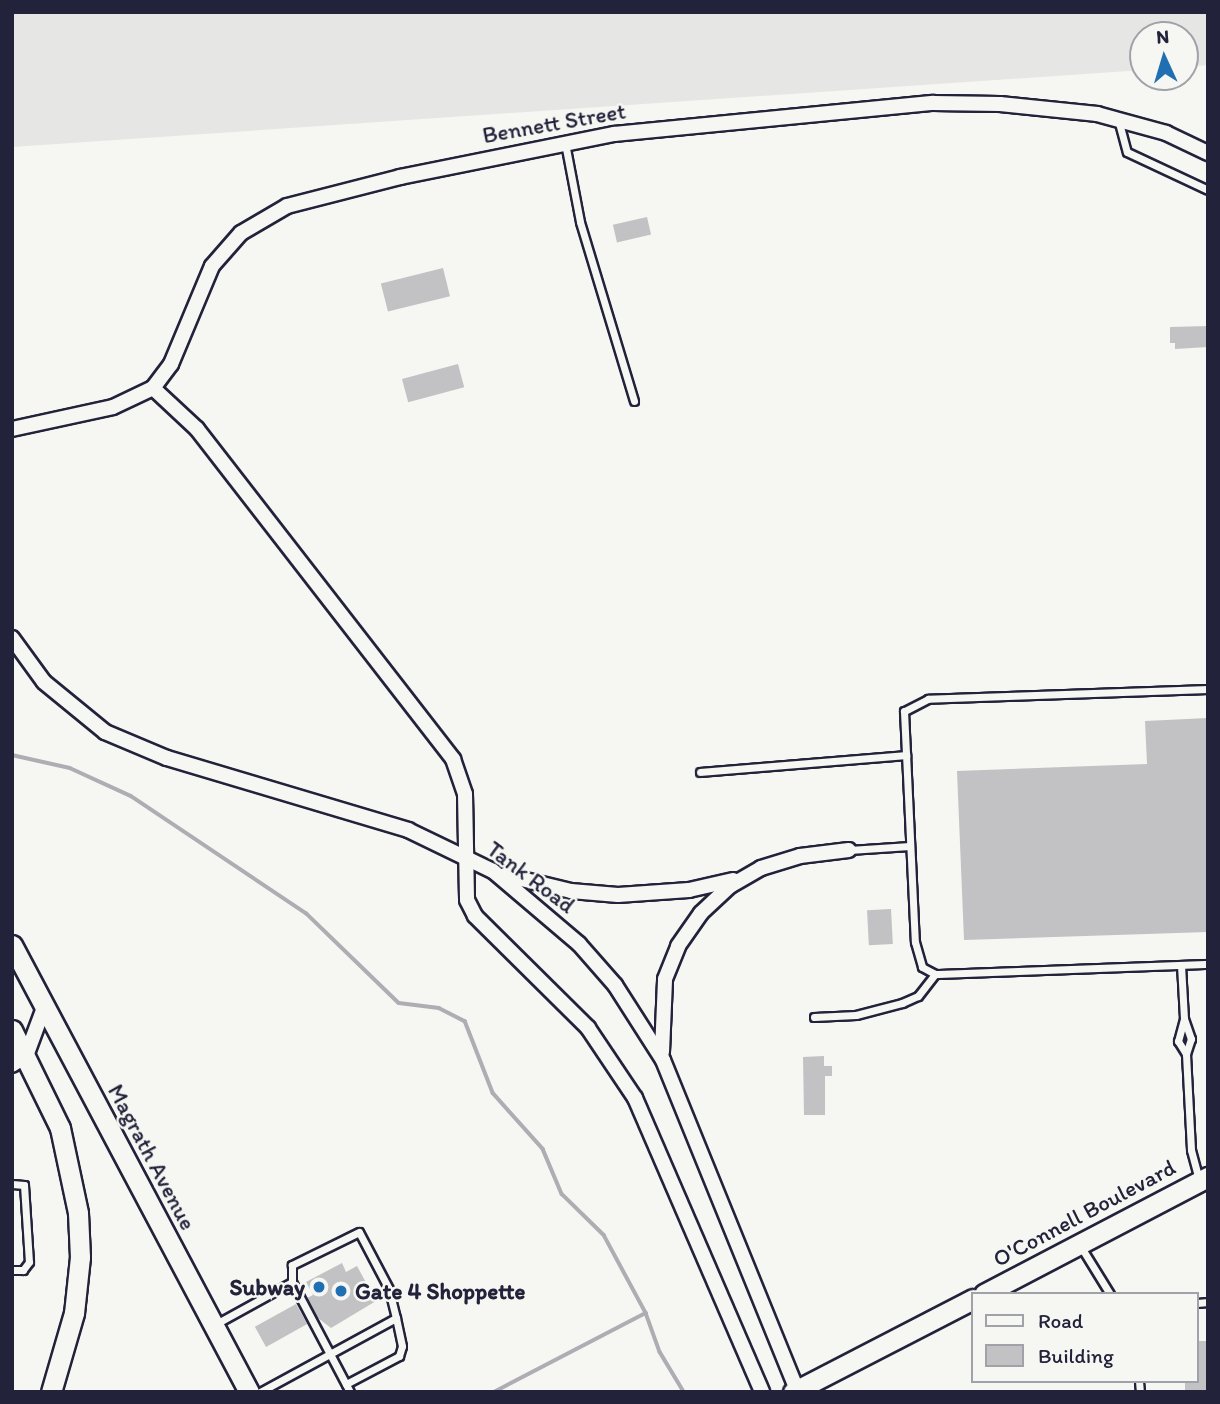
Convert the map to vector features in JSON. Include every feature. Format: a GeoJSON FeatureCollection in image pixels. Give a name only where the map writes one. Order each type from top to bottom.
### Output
{"type":"FeatureCollection","features":[{"type":"Feature","properties":{"kind":"main road","name":"Magrath Avenue"},"geometry":{"type":"LineString","coordinates":[[12,945],[249,1392]]}},
{"type":"Feature","properties":{"kind":"main road"},"geometry":{"type":"LineString","coordinates":[[12,1030],[19,1060],[60,1128],[78,1213],[80,1257],[74,1313],[51,1392]]}},
{"type":"Feature","properties":{"kind":"main road","name":"O'Connell Boulevard"},"geometry":{"type":"LineString","coordinates":[[988,1292],[1204,1179]]}},
{"type":"Feature","properties":{"kind":"main road"},"geometry":{"type":"LineString","coordinates":[[796,1391],[972,1300]]}},
{"type":"Feature","properties":{"kind":"street","name":"Bennett Street"},"geometry":{"type":"LineString","coordinates":[[12,429],[113,407],[153,388],[171,364],[212,266],[231,241],[266,215],[400,177],[565,142],[720,122],[933,103],[1051,108],[1118,118],[1166,133],[1208,153]]}},
{"type":"Feature","properties":{"kind":"street"},"geometry":{"type":"LineString","coordinates":[[153,388],[197,429],[453,759],[464,794],[464,884],[475,916],[588,1028],[635,1098],[762,1392]]}},
{"type":"Feature","properties":{"kind":"street","name":"Tank Road"},"geometry":{"type":"LineString","coordinates":[[12,638],[28,665],[62,701],[124,742],[347,809],[465,857],[493,871],[579,944],[615,985],[663,1060],[796,1391]]}},
{"type":"Feature","properties":{"kind":"street"},"geometry":{"type":"LineString","coordinates":[[493,871],[572,891],[618,895],[689,890],[744,876],[800,856],[849,850]]}},
{"type":"Feature","properties":{"kind":"street"},"geometry":{"type":"LineString","coordinates":[[663,1060],[662,997],[678,946],[701,913],[744,876]]}},
{"type":"Feature","properties":{"kind":"street"},"geometry":{"type":"LineString","coordinates":[[19,1060],[44,1006]]}},
{"type":"Feature","properties":{"kind":"lane"},"geometry":{"type":"LineString","coordinates":[[1118,118],[1127,152],[1208,190]]}},
{"type":"Feature","properties":{"kind":"lane"},"geometry":{"type":"LineString","coordinates":[[565,142],[580,222],[634,401]]}},
{"type":"Feature","properties":{"kind":"lane"},"geometry":{"type":"LineString","coordinates":[[1208,689],[928,699],[904,711],[917,958],[935,974],[1208,964]]}},
{"type":"Feature","properties":{"kind":"lane"},"geometry":{"type":"LineString","coordinates":[[700,772],[906,755]]}},
{"type":"Feature","properties":{"kind":"lane"},"geometry":{"type":"LineString","coordinates":[[849,850],[910,846]]}},
{"type":"Feature","properties":{"kind":"lane"},"geometry":{"type":"LineString","coordinates":[[1181,965],[1184,1019],[1192,1040],[1186,1054],[1191,1150],[1204,1179]]}},
{"type":"Feature","properties":{"kind":"lane"},"geometry":{"type":"LineString","coordinates":[[814,1017],[856,1015],[902,1003],[918,996],[935,974]]}},
{"type":"Feature","properties":{"kind":"lane"},"geometry":{"type":"LineString","coordinates":[[1184,1019],[1178,1041],[1186,1054]]}},
{"type":"Feature","properties":{"kind":"lane"},"geometry":{"type":"LineString","coordinates":[[12,1184],[24,1185],[29,1262],[23,1270],[12,1270]]}},
{"type":"Feature","properties":{"kind":"lane"},"geometry":{"type":"LineString","coordinates":[[359,1232],[389,1289],[396,1318],[399,1356],[348,1388],[292,1282],[292,1265],[359,1232]]}},
{"type":"Feature","properties":{"kind":"lane"},"geometry":{"type":"LineString","coordinates":[[1079,1244],[1109,1292]]}},
{"type":"Feature","properties":{"kind":"lane"},"geometry":{"type":"LineString","coordinates":[[214,1325],[292,1282]]}},
{"type":"Feature","properties":{"kind":"lane"},"geometry":{"type":"LineString","coordinates":[[260,1392],[396,1318]]}},
{"type":"Feature","properties":{"kind":"shaded area"},"geometry":{"type":"Polygon","coordinates":[[[12,12],[1208,12],[1208,65],[1199,66],[1199,21],[1129,21],[1129,71],[12,147],[12,12]]]}},
{"type":"Feature","properties":{"kind":"building"},"geometry":{"type":"Polygon","coordinates":[[[647,217],[651,235],[617,242],[613,225],[647,217]]]}},
{"type":"Feature","properties":{"kind":"building"},"geometry":{"type":"Polygon","coordinates":[[[443,268],[450,296],[388,312],[381,283],[443,268]]]}},
{"type":"Feature","properties":{"kind":"building"},"geometry":{"type":"Polygon","coordinates":[[[1208,326],[1208,347],[1175,349],[1175,343],[1170,343],[1170,327],[1208,326]]]}},
{"type":"Feature","properties":{"kind":"building"},"geometry":{"type":"Polygon","coordinates":[[[458,364],[464,387],[408,402],[402,379],[458,364]]]}},
{"type":"Feature","properties":{"kind":"building"},"geometry":{"type":"Polygon","coordinates":[[[1208,718],[1208,932],[964,940],[957,771],[1147,764],[1145,721],[1208,718]]]}},
{"type":"Feature","properties":{"kind":"building"},"geometry":{"type":"Polygon","coordinates":[[[891,909],[893,944],[869,945],[867,910],[891,909]]]}},
{"type":"Feature","properties":{"kind":"building"},"geometry":{"type":"Polygon","coordinates":[[[824,1056],[824,1066],[832,1066],[832,1076],[825,1076],[825,1115],[804,1115],[803,1057],[824,1056]]]}},
{"type":"Feature","properties":{"kind":"building","name":"Gate 4 Shoppette"},"geometry":{"type":"Polygon","coordinates":[[[342,1263],[346,1272],[357,1266],[376,1301],[331,1328],[318,1318],[307,1298],[313,1295],[306,1282],[342,1263]]]}},
{"type":"Feature","properties":{"kind":"building"},"geometry":{"type":"Polygon","coordinates":[[[296,1304],[307,1324],[266,1347],[255,1327],[296,1304]]]}},
{"type":"Feature","properties":{"kind":"building"},"geometry":{"type":"Polygon","coordinates":[[[1199,1341],[1208,1341],[1208,1392],[1185,1392],[1185,1383],[1199,1383],[1199,1341]]]}},
{"type":"Feature","properties":{"kind":"waterway"},"geometry":{"type":"LineString","coordinates":[[12,755],[70,768],[131,796],[306,913],[399,1003],[439,1008],[465,1021],[493,1093],[543,1149],[562,1194],[604,1235],[646,1313],[660,1352],[684,1392]]}},
{"type":"Feature","properties":{"kind":"waterway"},"geometry":{"type":"LineString","coordinates":[[494,1392],[646,1313]]}},
{"type":"Feature","properties":{"kind":"place","name":"Subway"},"geometry":{"type":"Point","coordinates":[319,1287]}},
{"type":"Feature","properties":{"kind":"place","name":"Gate 4 Shoppette"},"geometry":{"type":"Point","coordinates":[341,1291]}}]}
